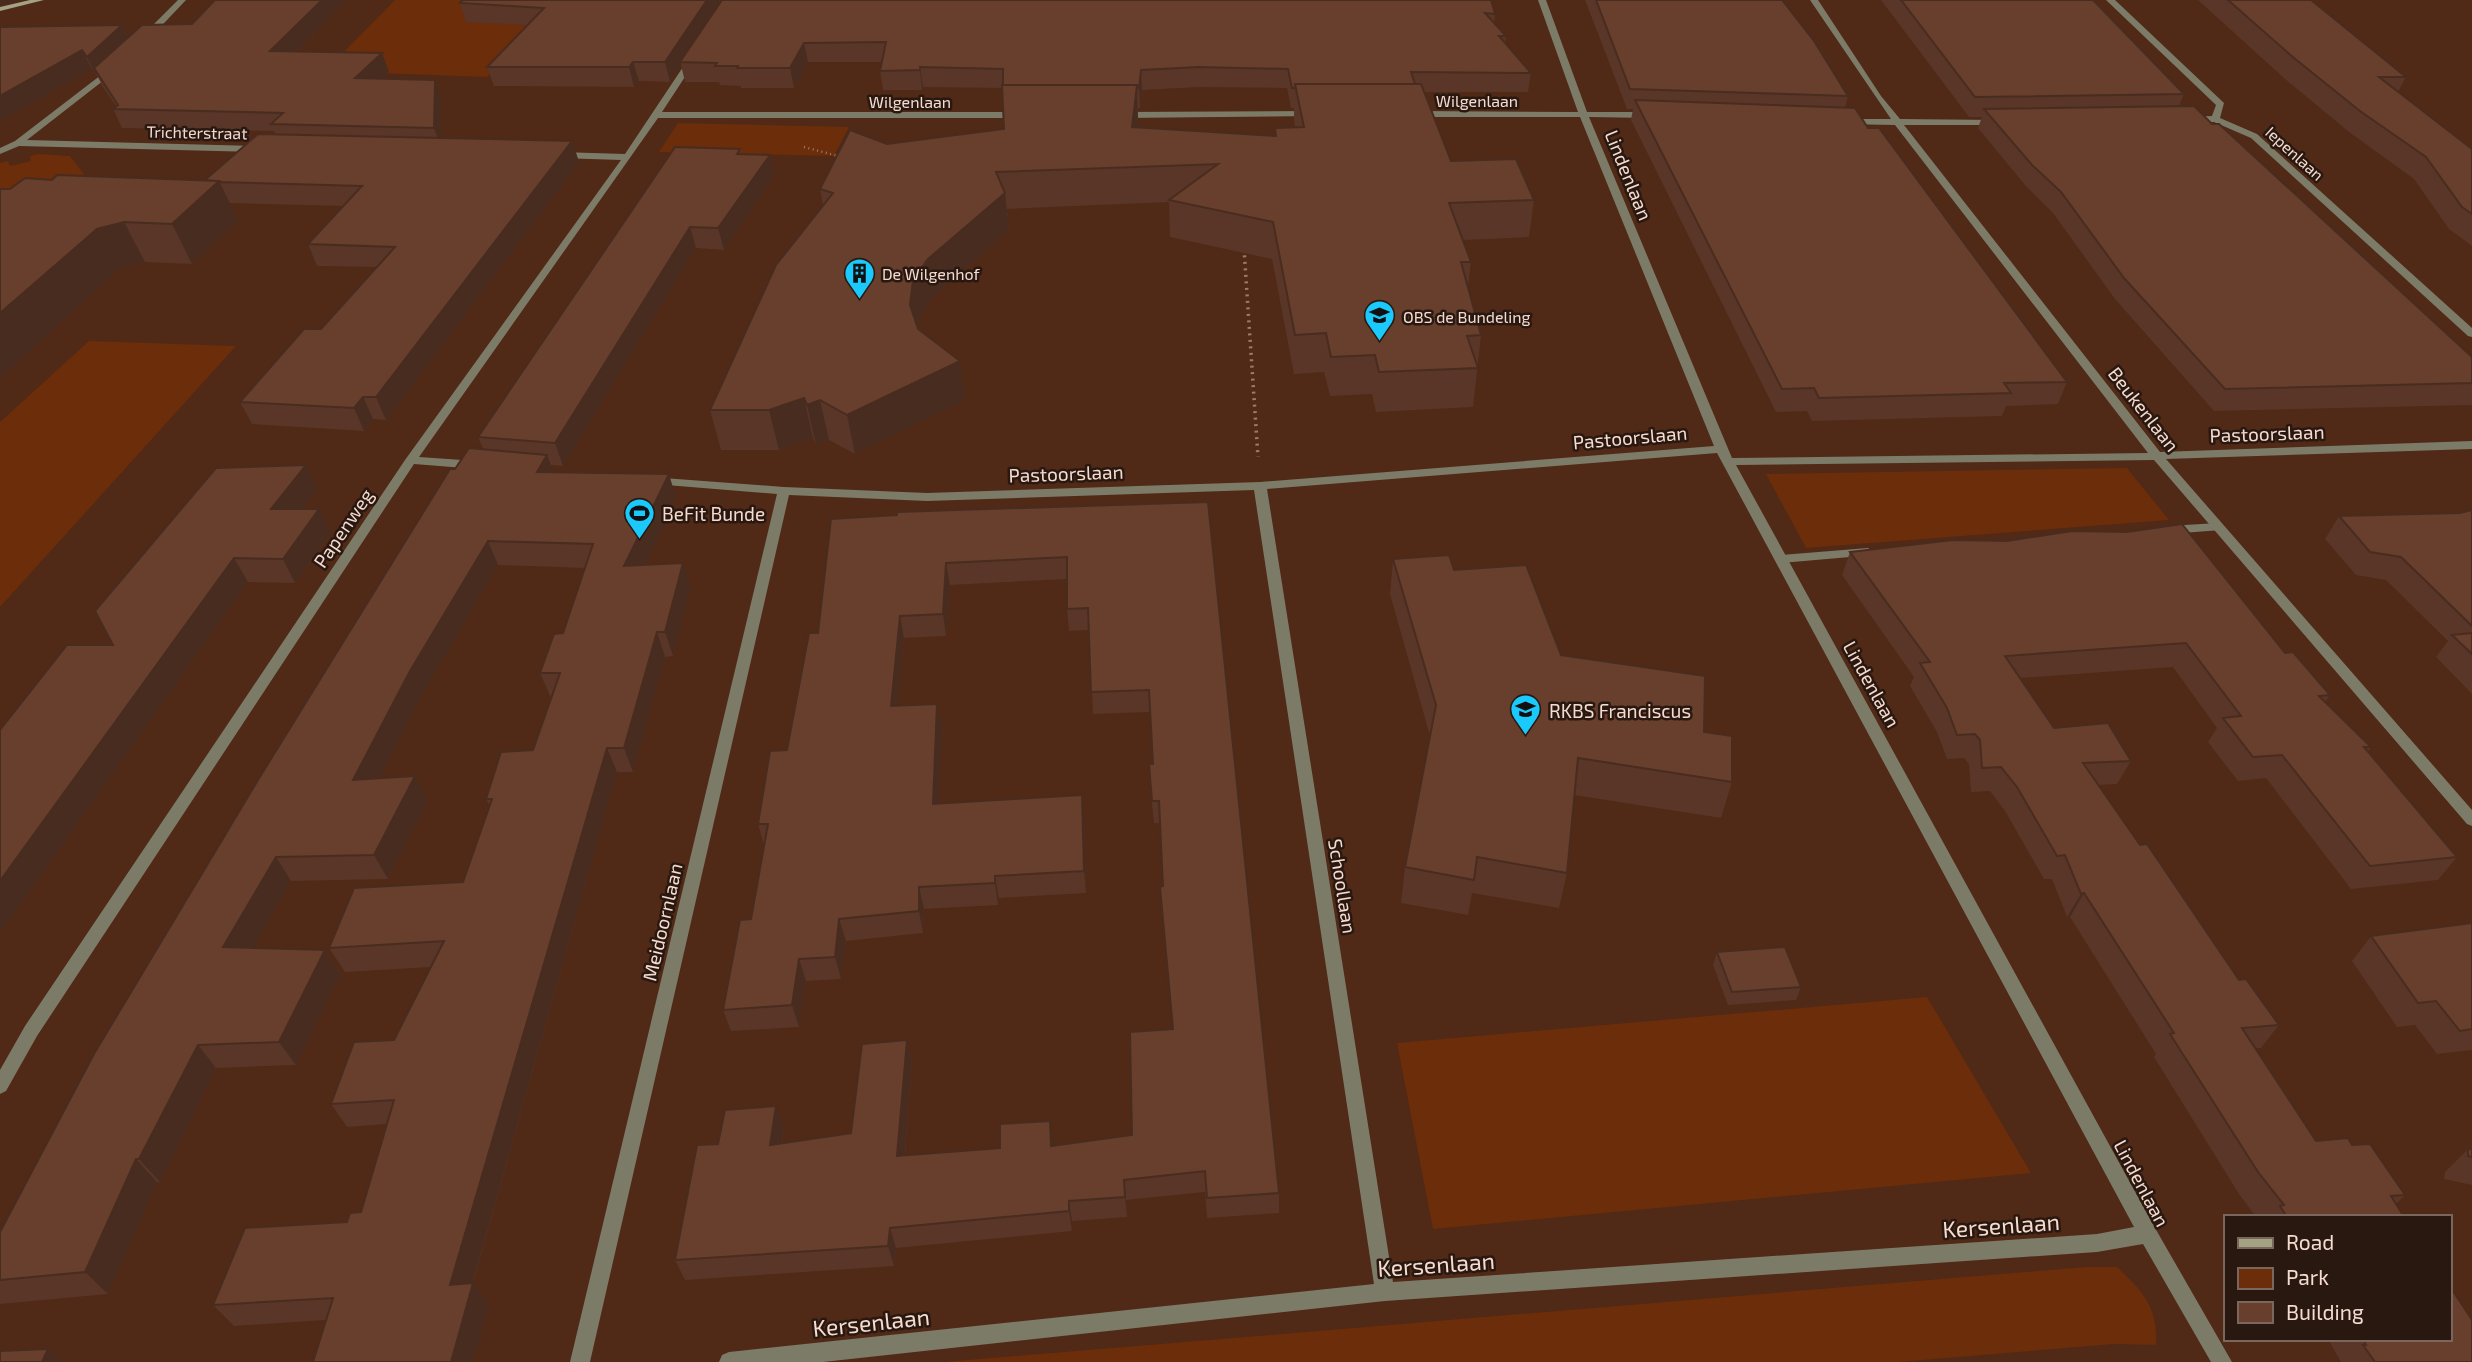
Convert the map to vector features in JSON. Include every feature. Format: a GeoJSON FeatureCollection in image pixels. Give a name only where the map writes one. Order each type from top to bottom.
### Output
{"type":"FeatureCollection","features":[{"type":"Feature","properties":{"kind":"main road"},"geometry":{"type":"LineString","coordinates":[[0,9],[40,0]]}},
{"type":"Feature","properties":{"kind":"street"},"geometry":{"type":"LineString","coordinates":[[137,46],[181,0]]}},
{"type":"Feature","properties":{"kind":"street","name":"Lindenlaan"},"geometry":{"type":"LineString","coordinates":[[1542,0],[1583,113],[1725,455],[2148,1234],[2222,1362]]}},
{"type":"Feature","properties":{"kind":"street","name":"Beukenlaan"},"geometry":{"type":"LineString","coordinates":[[1814,0],[1878,96],[2157,456],[2472,820]]}},
{"type":"Feature","properties":{"kind":"street"},"geometry":{"type":"LineString","coordinates":[[2110,0],[2221,104],[2215,119],[2173,120]]}},
{"type":"Feature","properties":{"kind":"street","name":"Papenweg"},"geometry":{"type":"LineString","coordinates":[[0,1086],[39,1020],[411,460],[628,157],[701,46]]}},
{"type":"Feature","properties":{"kind":"street"},"geometry":{"type":"LineString","coordinates":[[0,151],[18,143],[120,62]]}},
{"type":"Feature","properties":{"kind":"street","name":"Wilgenlaan"},"geometry":{"type":"LineString","coordinates":[[1407,114],[1583,113],[1666,116]]}},
{"type":"Feature","properties":{"kind":"street"},"geometry":{"type":"LineString","coordinates":[[1107,115],[1326,114]]}},
{"type":"Feature","properties":{"kind":"street","name":"Wilgenlaan"},"geometry":{"type":"LineString","coordinates":[[656,115],[1038,115]]}},
{"type":"Feature","properties":{"kind":"street","name":"Iepenlaan"},"geometry":{"type":"LineString","coordinates":[[2215,119],[2253,136],[2472,334]]}},
{"type":"Feature","properties":{"kind":"street"},"geometry":{"type":"LineString","coordinates":[[1832,121],[1901,124],[2008,122]]}},
{"type":"Feature","properties":{"kind":"street","name":"Trichterstraat"},"geometry":{"type":"LineString","coordinates":[[18,143],[270,149]]}},
{"type":"Feature","properties":{"kind":"street"},"geometry":{"type":"LineString","coordinates":[[545,155],[628,157]]}},
{"type":"Feature","properties":{"kind":"street","name":"Pastoorslaan"},"geometry":{"type":"LineString","coordinates":[[646,480],[784,491],[927,497],[1259,486],[1725,455],[2157,456],[2472,444]]}},
{"type":"Feature","properties":{"kind":"street"},"geometry":{"type":"LineString","coordinates":[[411,460],[494,467]]}},
{"type":"Feature","properties":{"kind":"street","name":"Schoollaan"},"geometry":{"type":"LineString","coordinates":[[1259,486],[1385,1292]]}},
{"type":"Feature","properties":{"kind":"street","name":"Meidoornlaan"},"geometry":{"type":"LineString","coordinates":[[580,1362],[784,491]]}},
{"type":"Feature","properties":{"kind":"street"},"geometry":{"type":"LineString","coordinates":[[2150,532],[2218,527]]}},
{"type":"Feature","properties":{"kind":"street"},"geometry":{"type":"LineString","coordinates":[[1781,559],[1877,552]]}},
{"type":"Feature","properties":{"kind":"street","name":"Kersenlaan"},"geometry":{"type":"LineString","coordinates":[[729,1362],[1385,1292],[2097,1243],[2148,1234]]}},
{"type":"Feature","properties":{"kind":"path"},"geometry":{"type":"LineString","coordinates":[[803,147],[851,160]]}},
{"type":"Feature","properties":{"kind":"path"},"geometry":{"type":"LineString","coordinates":[[1242,236],[1248,273],[1259,486]]}},
{"type":"Feature","properties":{"kind":"green space"},"geometry":{"type":"Polygon","coordinates":[[[395,0],[551,0],[487,77],[325,71],[395,0]]]}},
{"type":"Feature","properties":{"kind":"green space"},"geometry":{"type":"Polygon","coordinates":[[[678,123],[849,127],[834,156],[659,152],[678,123]]]}},
{"type":"Feature","properties":{"kind":"green space"},"geometry":{"type":"Polygon","coordinates":[[[30,156],[70,156],[90,182],[0,204],[0,163],[8,161],[10,166],[31,161],[30,156]]]}},
{"type":"Feature","properties":{"kind":"green space"},"geometry":{"type":"Polygon","coordinates":[[[89,341],[236,346],[0,607],[0,422],[89,341]]]}},
{"type":"Feature","properties":{"kind":"green space"},"geometry":{"type":"Polygon","coordinates":[[[2127,468],[2169,520],[1806,548],[1766,474],[2127,468]]]}},
{"type":"Feature","properties":{"kind":"green space"},"geometry":{"type":"Polygon","coordinates":[[[1927,997],[2031,1173],[1433,1229],[1397,1043],[1927,997]]]}},
{"type":"Feature","properties":{"kind":"green space"},"geometry":{"type":"Polygon","coordinates":[[[2086,1267],[2117,1267],[2134,1284],[2151,1310],[2156,1345],[2114,1344],[1899,1362],[944,1362],[2086,1267]]]}},
{"type":"Feature","properties":{"kind":"building"},"geometry":{"type":"Polygon","coordinates":[[[215,0],[322,0],[270,51],[382,53],[355,78],[435,80],[434,128],[271,124],[283,113],[113,109],[118,105],[94,68],[142,25],[192,24],[215,0]]]}},
{"type":"Feature","properties":{"kind":"building"},"geometry":{"type":"Polygon","coordinates":[[[463,0],[707,0],[665,62],[633,62],[629,67],[487,67],[544,8],[460,3],[463,0]]]}},
{"type":"Feature","properties":{"kind":"building"},"geometry":{"type":"Polygon","coordinates":[[[722,0],[1491,0],[1495,14],[1485,13],[1506,36],[1499,36],[1531,73],[1411,72],[1415,84],[1295,84],[1295,88],[1292,88],[1288,69],[1199,67],[1141,70],[1139,88],[1137,85],[1003,85],[1003,69],[920,67],[920,70],[880,71],[886,42],[804,43],[790,68],[737,68],[738,66],[715,66],[717,63],[680,62],[722,0]]]}},
{"type":"Feature","properties":{"kind":"building"},"geometry":{"type":"Polygon","coordinates":[[[1596,0],[1782,0],[1814,41],[1848,96],[1630,89],[1596,0]]]}},
{"type":"Feature","properties":{"kind":"building"},"geometry":{"type":"Polygon","coordinates":[[[1901,0],[2093,0],[2184,94],[1975,97],[1901,0]]]}},
{"type":"Feature","properties":{"kind":"building"},"geometry":{"type":"Polygon","coordinates":[[[2228,0],[2311,0],[2406,77],[2379,77],[2472,149],[2472,214],[2462,207],[2426,157],[2360,111],[2228,0]]]}},
{"type":"Feature","properties":{"kind":"building"},"geometry":{"type":"Polygon","coordinates":[[[122,25],[87,57],[82,50],[0,96],[0,27],[122,25]]]}},
{"type":"Feature","properties":{"kind":"building"},"geometry":{"type":"Polygon","coordinates":[[[1295,84],[1421,84],[1451,161],[1516,159],[1534,200],[1449,203],[1471,262],[1461,262],[1481,335],[1467,336],[1478,368],[1379,372],[1375,355],[1331,357],[1326,333],[1295,335],[1273,222],[1169,200],[1218,164],[996,172],[1005,193],[928,259],[913,280],[910,305],[918,329],[960,361],[847,415],[820,400],[807,405],[804,398],[769,410],[710,410],[776,265],[833,193],[820,189],[850,130],[887,144],[1004,129],[1002,85],[1137,85],[1132,127],[1276,136],[1275,128],[1304,127],[1295,84]]]}},
{"type":"Feature","properties":{"kind":"building"},"geometry":{"type":"Polygon","coordinates":[[[1635,100],[1855,108],[1868,128],[1879,128],[2067,382],[2004,383],[2011,393],[1819,398],[1814,388],[1782,389],[1635,100]]]}},
{"type":"Feature","properties":{"kind":"building"},"geometry":{"type":"Polygon","coordinates":[[[2194,106],[2212,124],[2219,124],[2472,357],[2472,383],[2225,389],[2124,278],[2061,192],[2032,165],[1984,109],[2194,106]]]}},
{"type":"Feature","properties":{"kind":"building"},"geometry":{"type":"Polygon","coordinates":[[[258,134],[572,141],[376,397],[363,397],[354,408],[240,402],[304,329],[321,329],[395,247],[308,244],[362,186],[205,180],[258,134]]]}},
{"type":"Feature","properties":{"kind":"building"},"geometry":{"type":"Polygon","coordinates":[[[675,147],[740,149],[737,154],[770,155],[718,228],[690,227],[555,443],[478,437],[675,147]]]}},
{"type":"Feature","properties":{"kind":"building"},"geometry":{"type":"Polygon","coordinates":[[[57,175],[219,181],[172,224],[124,222],[97,229],[0,313],[0,189],[10,189],[25,178],[52,180],[57,175]]]}},
{"type":"Feature","properties":{"kind":"building"},"geometry":{"type":"Polygon","coordinates":[[[469,448],[547,455],[537,472],[669,474],[624,566],[683,563],[665,632],[657,632],[624,748],[607,748],[450,1285],[473,1283],[451,1362],[313,1362],[333,1298],[213,1305],[245,1228],[347,1222],[350,1213],[361,1212],[394,1100],[331,1104],[354,1042],[394,1040],[444,941],[329,948],[354,888],[463,882],[492,799],[486,799],[501,752],[533,750],[560,673],[540,673],[554,634],[563,633],[593,544],[488,541],[410,671],[353,780],[415,776],[374,855],[276,857],[223,947],[325,950],[279,1042],[198,1045],[139,1159],[136,1159],[85,1272],[0,1280],[0,1232],[94,1054],[258,780],[450,469],[455,469],[469,448]]]}},
{"type":"Feature","properties":{"kind":"building"},"geometry":{"type":"Polygon","coordinates":[[[306,465],[271,509],[319,509],[283,559],[234,558],[0,881],[0,730],[67,645],[113,645],[95,611],[216,468],[306,465]]]}},
{"type":"Feature","properties":{"kind":"building"},"geometry":{"type":"Polygon","coordinates":[[[1208,502],[1279,1193],[1207,1198],[1205,1171],[1124,1180],[1125,1197],[1069,1201],[1069,1211],[890,1228],[888,1246],[675,1260],[697,1145],[718,1144],[725,1110],[776,1106],[770,1145],[851,1133],[862,1044],[907,1040],[897,1156],[1000,1148],[1000,1124],[1050,1121],[1051,1146],[1132,1135],[1130,1032],[1173,1029],[1160,887],[1163,886],[1159,801],[1152,801],[1149,764],[1153,764],[1149,690],[1091,692],[1088,608],[1067,609],[1067,557],[946,563],[943,614],[900,616],[891,706],[937,704],[933,804],[1082,795],[1084,871],[995,876],[995,883],[919,887],[919,911],[839,919],[835,957],[799,959],[792,1005],[723,1010],[740,920],[751,919],[768,824],[758,824],[770,751],[787,750],[809,633],[818,633],[831,519],[897,515],[897,512],[1208,502]]]}},
{"type":"Feature","properties":{"kind":"building"},"geometry":{"type":"Polygon","coordinates":[[[2472,510],[2472,626],[2401,557],[2370,552],[2339,516],[2460,513],[2472,510]]]}},
{"type":"Feature","properties":{"kind":"building"},"geometry":{"type":"Polygon","coordinates":[[[2182,524],[2285,653],[2293,652],[2330,695],[2319,696],[2371,747],[2364,747],[2457,857],[2370,866],[2282,755],[2253,757],[2223,718],[2241,716],[2186,643],[2005,656],[2054,728],[2108,723],[2131,761],[2083,763],[2140,845],[2147,844],[2239,980],[2246,979],[2279,1025],[2242,1028],[2316,1141],[2348,1138],[2352,1145],[2370,1144],[2405,1195],[2391,1196],[2403,1215],[2286,1215],[2280,1206],[2284,1205],[2258,1172],[2170,1034],[2174,1033],[2084,893],[2081,894],[2065,855],[2057,856],[2017,787],[2001,767],[1982,768],[1980,740],[1975,734],[1957,735],[1947,708],[1920,663],[1930,662],[1850,552],[1953,540],[2007,541],[2072,531],[2127,532],[2182,524]]]}},
{"type":"Feature","properties":{"kind":"building"},"geometry":{"type":"Polygon","coordinates":[[[1449,555],[1454,570],[1526,565],[1561,655],[1705,676],[1704,732],[1732,736],[1732,782],[1578,758],[1567,873],[1477,857],[1474,880],[1405,867],[1436,705],[1393,559],[1449,555]]]}},
{"type":"Feature","properties":{"kind":"building"},"geometry":{"type":"Polygon","coordinates":[[[2472,633],[2472,654],[2452,635],[2472,633]]]}},
{"type":"Feature","properties":{"kind":"building"},"geometry":{"type":"Polygon","coordinates":[[[2472,923],[2472,1029],[2460,1031],[2436,1001],[2418,1003],[2371,936],[2472,923]]]}},
{"type":"Feature","properties":{"kind":"building"},"geometry":{"type":"Polygon","coordinates":[[[1785,947],[1801,987],[1732,992],[1717,952],[1785,947]]]}},
{"type":"Feature","properties":{"kind":"building"},"geometry":{"type":"Polygon","coordinates":[[[2451,1288],[2472,1320],[2472,1362],[2375,1362],[2363,1345],[2366,1345],[2364,1341],[2451,1341],[2451,1288]]]}},
{"type":"Feature","properties":{"kind":"building"},"geometry":{"type":"Polygon","coordinates":[[[48,1349],[42,1362],[0,1362],[0,1351],[48,1349]]]}},
{"type":"Feature","properties":{"kind":"place","name":"De Wilgenhof"},"geometry":{"type":"Point","coordinates":[859,300]}},
{"type":"Feature","properties":{"kind":"place","name":"OBS de Bundeling"},"geometry":{"type":"Point","coordinates":[1380,343]}},
{"type":"Feature","properties":{"kind":"place","name":"BeFit Bunde"},"geometry":{"type":"Point","coordinates":[639,540]}},
{"type":"Feature","properties":{"kind":"place","name":"RKBS Franciscus"},"geometry":{"type":"Point","coordinates":[1526,737]}}]}
